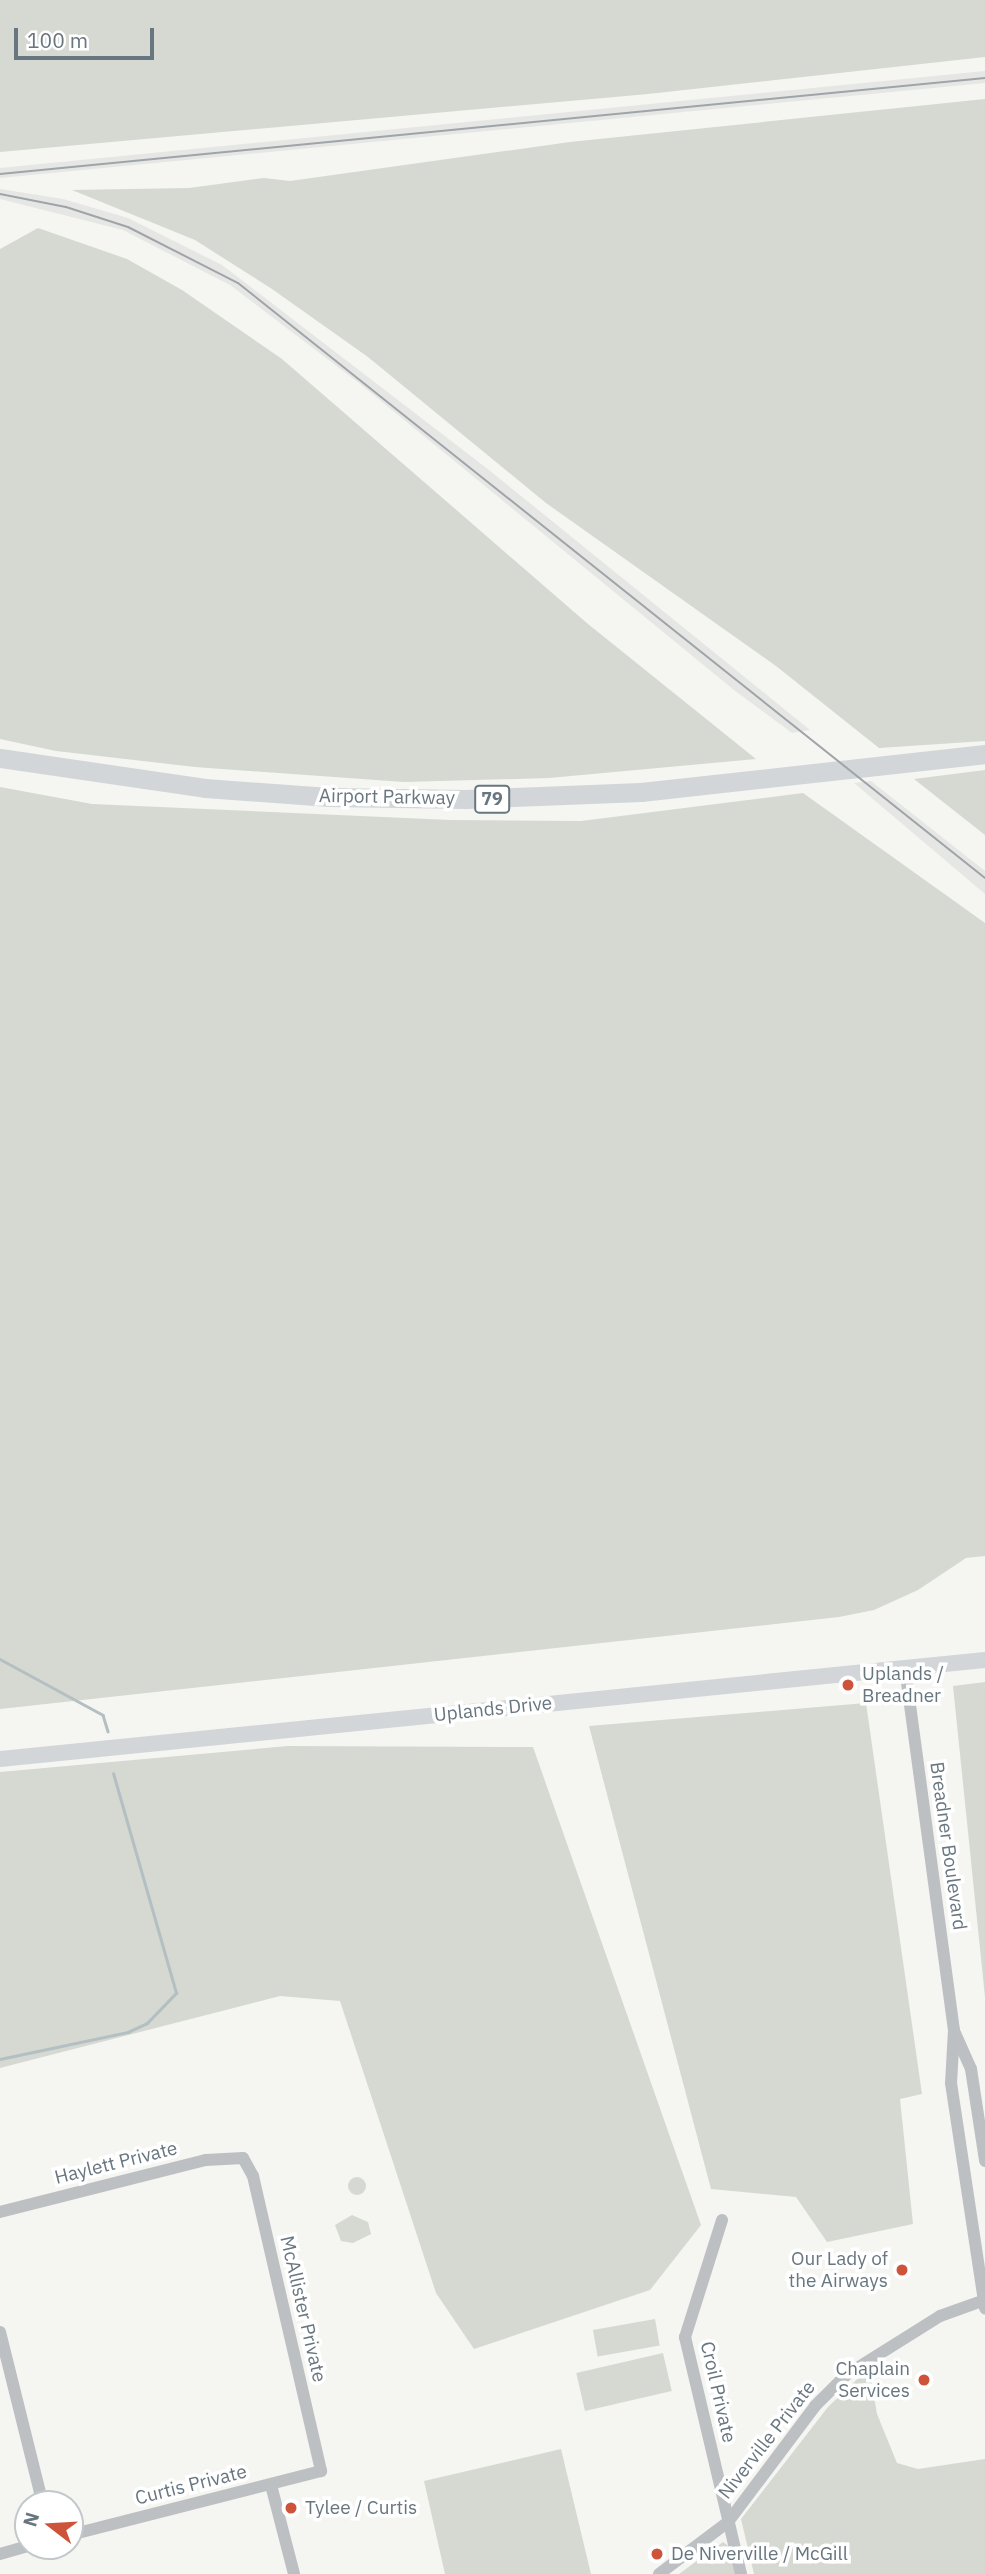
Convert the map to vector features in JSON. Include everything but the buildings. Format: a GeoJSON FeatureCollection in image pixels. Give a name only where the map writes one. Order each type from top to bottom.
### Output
{"type":"FeatureCollection","features":[{"type":"Feature","properties":{"kind":"highway","name":"Airport Parkway"},"geometry":{"type":"LineString","coordinates":[[0,758],[205,788],[329,797],[466,799],[641,792],[985,754]]}},
{"type":"Feature","properties":{"kind":"main road","name":"Uplands Drive"},"geometry":{"type":"LineString","coordinates":[[0,1759],[985,1660]]}},
{"type":"Feature","properties":{"kind":"street","name":"Breadner Boulevard"},"geometry":{"type":"LineString","coordinates":[[905,1668],[954,2030],[951,2083],[985,2303]]}},
{"type":"Feature","properties":{"kind":"street","name":"Breadner Boulevard"},"geometry":{"type":"LineString","coordinates":[[954,2030],[971,2069],[985,2161]]}},
{"type":"Feature","properties":{"kind":"street","name":"Haylett Private"},"geometry":{"type":"LineString","coordinates":[[0,2212],[206,2160],[243,2158]]}},
{"type":"Feature","properties":{"kind":"street","name":"McAllister Private"},"geometry":{"type":"LineString","coordinates":[[243,2158],[253,2176],[321,2471]]}},
{"type":"Feature","properties":{"kind":"street","name":"Croil Private"},"geometry":{"type":"LineString","coordinates":[[722,2220],[685,2337],[741,2574]]}},
{"type":"Feature","properties":{"kind":"street","name":"Niverville Private"},"geometry":{"type":"LineString","coordinates":[[659,2574],[728,2522],[815,2406],[846,2375],[940,2316],[985,2303]]}},
{"type":"Feature","properties":{"kind":"street"},"geometry":{"type":"LineString","coordinates":[[0,2332],[40,2490]]}},
{"type":"Feature","properties":{"kind":"street","name":"Curtis Private"},"geometry":{"type":"LineString","coordinates":[[84,2532],[321,2471]]}},
{"type":"Feature","properties":{"kind":"street"},"geometry":{"type":"LineString","coordinates":[[271,2485],[294,2574]]}},
{"type":"Feature","properties":{"kind":"shaded area"},"geometry":{"type":"Polygon","coordinates":[[[0,0],[985,0],[985,57],[648,94],[0,152],[0,0]]]}},
{"type":"Feature","properties":{"kind":"shaded area"},"geometry":{"type":"Polygon","coordinates":[[[985,71],[985,83],[0,178],[0,168],[985,71]]]}},
{"type":"Feature","properties":{"kind":"shaded area"},"geometry":{"type":"Polygon","coordinates":[[[985,99],[985,741],[879,748],[776,666],[546,503],[368,357],[272,289],[195,240],[72,190],[189,188],[264,178],[290,181],[570,142],[985,99]]]}},
{"type":"Feature","properties":{"kind":"shaded area"},"geometry":{"type":"Polygon","coordinates":[[[0,189],[63,199],[128,218],[222,265],[489,470],[810,730],[792,733],[734,690],[359,383],[230,285],[123,230],[0,199],[0,189]]]}},
{"type":"Feature","properties":{"kind":"shaded area"},"geometry":{"type":"Polygon","coordinates":[[[38,228],[127,259],[182,290],[282,359],[588,624],[756,759],[549,778],[404,782],[195,767],[56,751],[0,739],[0,249],[38,228]]]}},
{"type":"Feature","properties":{"kind":"shaded area"},"geometry":{"type":"Polygon","coordinates":[[[985,770],[985,835],[914,779],[985,770]]]}},
{"type":"Feature","properties":{"kind":"shaded area"},"geometry":{"type":"Polygon","coordinates":[[[871,781],[985,871],[985,894],[854,783],[871,781]]]}},
{"type":"Feature","properties":{"kind":"shaded area"},"geometry":{"type":"Polygon","coordinates":[[[0,787],[92,804],[450,820],[581,821],[803,793],[985,923],[985,1556],[966,1558],[918,1590],[874,1610],[839,1617],[0,1709],[0,787]]]}},
{"type":"Feature","properties":{"kind":"shaded area"},"geometry":{"type":"Polygon","coordinates":[[[985,1682],[985,1997],[953,1686],[985,1682]]]}},
{"type":"Feature","properties":{"kind":"shaded area"},"geometry":{"type":"Polygon","coordinates":[[[866,1703],[922,2094],[900,2099],[913,2224],[827,2242],[796,2197],[711,2189],[589,1726],[866,1703]]]}},
{"type":"Feature","properties":{"kind":"shaded area"},"geometry":{"type":"Polygon","coordinates":[[[288,1746],[533,1747],[701,2225],[650,2290],[474,2349],[436,2293],[340,2001],[280,1996],[0,2068],[0,1772],[288,1746]]]}},
{"type":"Feature","properties":{"kind":"shaded area"},"geometry":{"type":"Polygon","coordinates":[[[353,2177],[361,2177],[366,2186],[364,2193],[353,2195],[348,2190],[348,2182],[353,2177]]]}},
{"type":"Feature","properties":{"kind":"shaded area"},"geometry":{"type":"Polygon","coordinates":[[[352,2215],[368,2222],[371,2234],[353,2243],[341,2241],[335,2225],[352,2215]]]}},
{"type":"Feature","properties":{"kind":"shaded area"},"geometry":{"type":"Polygon","coordinates":[[[655,2319],[660,2346],[598,2357],[593,2330],[655,2319]]]}},
{"type":"Feature","properties":{"kind":"shaded area"},"geometry":{"type":"Polygon","coordinates":[[[663,2353],[672,2391],[585,2411],[576,2373],[663,2353]]]}},
{"type":"Feature","properties":{"kind":"shaded area"},"geometry":{"type":"Polygon","coordinates":[[[869,2368],[877,2414],[897,2463],[918,2469],[985,2459],[985,2574],[754,2574],[741,2519],[828,2407],[869,2368]]]}},
{"type":"Feature","properties":{"kind":"shaded area"},"geometry":{"type":"Polygon","coordinates":[[[561,2449],[591,2574],[445,2574],[424,2481],[561,2449]]]}},
{"type":"Feature","properties":{"kind":"shaded area"},"geometry":{"type":"Polygon","coordinates":[[[723,2542],[730,2547],[736,2574],[679,2574],[723,2542]]]}},
{"type":"Feature","properties":{"kind":"waterway"},"geometry":{"type":"LineString","coordinates":[[0,1659],[103,1715],[108,1731]]}},
{"type":"Feature","properties":{"kind":"waterway"},"geometry":{"type":"LineString","coordinates":[[0,2059],[128,2032],[147,2023],[176,1993],[113,1774]]}},
{"type":"Feature","properties":{"kind":"tram line"},"geometry":{"type":"LineString","coordinates":[[0,174],[985,78]]}},
{"type":"Feature","properties":{"kind":"tram line"},"geometry":{"type":"LineString","coordinates":[[0,194],[66,207],[128,227],[238,283],[985,878]]}},
{"type":"Feature","properties":{"kind":"place","name":"Uplands / Breadner"},"geometry":{"type":"Point","coordinates":[848,1685]}},
{"type":"Feature","properties":{"kind":"place","name":"Our Lady of the Airways"},"geometry":{"type":"Point","coordinates":[902,2270]}},
{"type":"Feature","properties":{"kind":"place","name":"Chaplain Services"},"geometry":{"type":"Point","coordinates":[924,2380]}},
{"type":"Feature","properties":{"kind":"place","name":"Tylee / Curtis"},"geometry":{"type":"Point","coordinates":[291,2508]}},
{"type":"Feature","properties":{"kind":"place","name":"De Niverville / McGill"},"geometry":{"type":"Point","coordinates":[657,2554]}}]}
